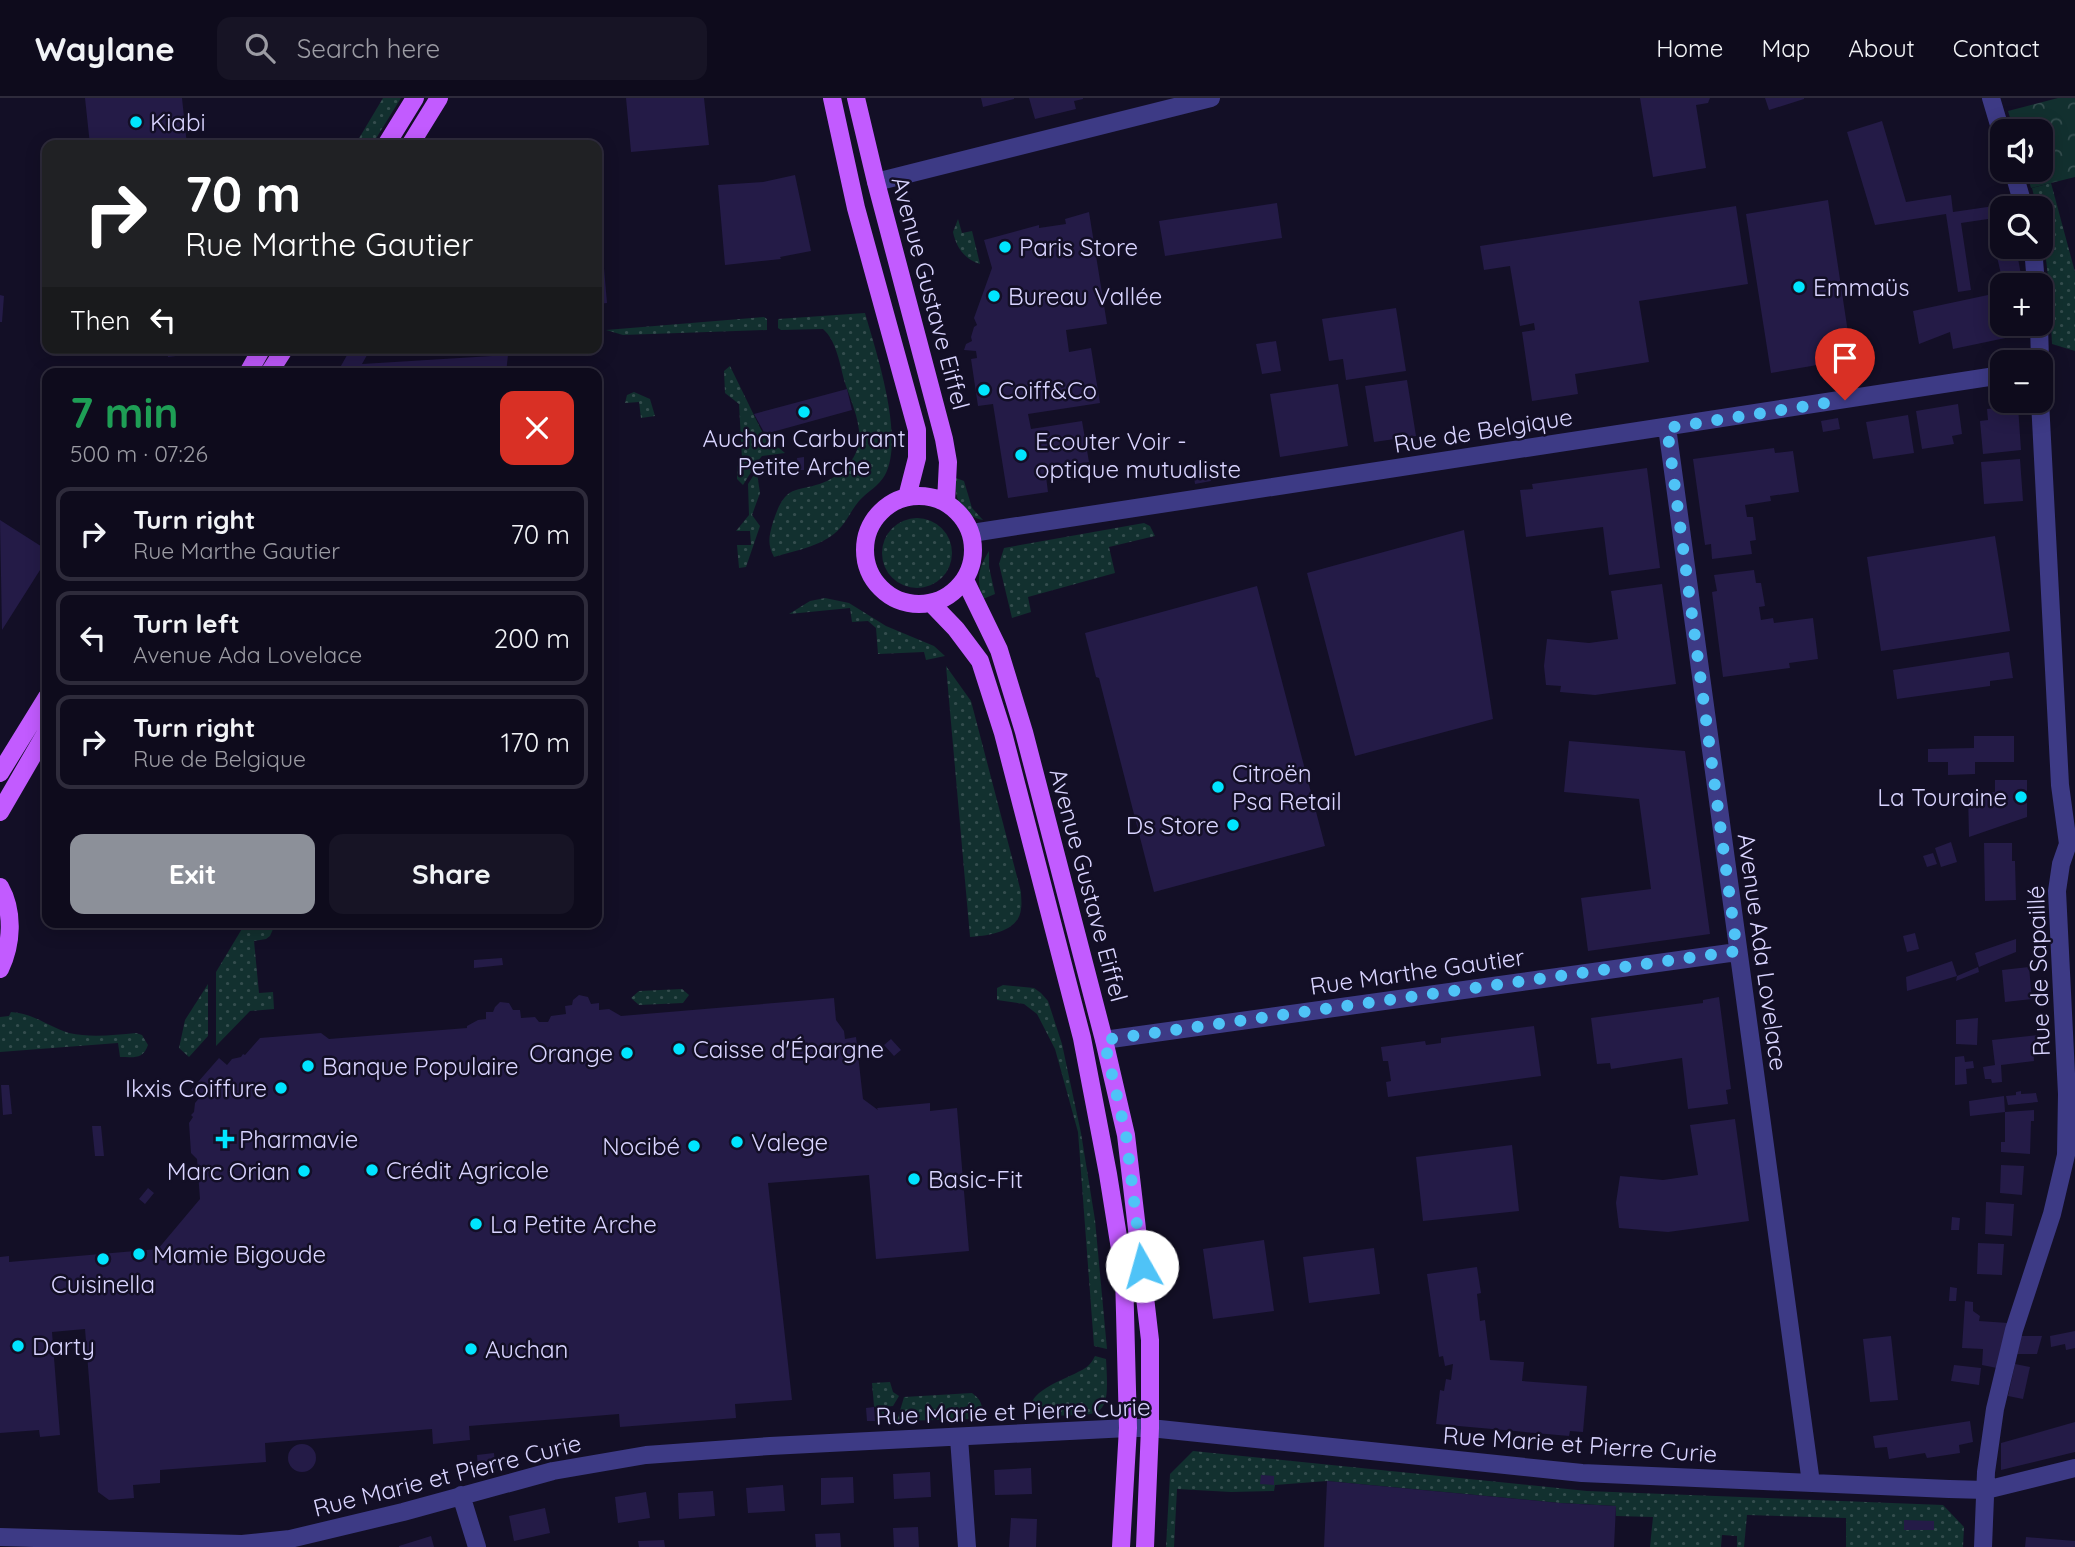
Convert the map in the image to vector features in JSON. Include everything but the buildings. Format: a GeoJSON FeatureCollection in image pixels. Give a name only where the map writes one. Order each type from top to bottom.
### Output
{"type":"FeatureCollection","features":[{"type":"Feature","properties":{"kind":"main road"},"geometry":{"type":"LineString","coordinates":[[389,140],[415,98]]}},
{"type":"Feature","properties":{"kind":"main road"},"geometry":{"type":"LineString","coordinates":[[413,140],[439,98]]}},
{"type":"Feature","properties":{"kind":"main road","name":"Avenue Gustave Eiffel"},"geometry":{"type":"LineString","coordinates":[[832,98],[856,208],[917,430],[917,458],[907,497]]}},
{"type":"Feature","properties":{"kind":"main road","name":"Avenue Gustave Eiffel"},"geometry":{"type":"LineString","coordinates":[[856,98],[944,439],[948,462],[946,502]]}},
{"type":"Feature","properties":{"kind":"main road"},"geometry":{"type":"LineString","coordinates":[[907,497],[933,497],[946,502],[961,515],[972,533],[973,557],[965,580],[950,595],[931,603],[915,605],[899,601],[885,592],[867,567],[866,538],[871,524],[880,512],[892,503],[907,497]]}},
{"type":"Feature","properties":{"kind":"main road","name":"Avenue Gustave Eiffel"},"geometry":{"type":"LineString","coordinates":[[965,580],[999,650],[1024,732],[1126,1135],[1150,1340],[1150,1428],[1145,1547]]}},
{"type":"Feature","properties":{"kind":"main road","name":"Avenue Gustave Eiffel"},"geometry":{"type":"LineString","coordinates":[[931,603],[956,629],[980,661],[1003,733],[1082,1038],[1124,1274],[1128,1428],[1121,1547]]}},
{"type":"Feature","properties":{"kind":"main road"},"geometry":{"type":"LineString","coordinates":[[0,773],[42,705]]}},
{"type":"Feature","properties":{"kind":"main road"},"geometry":{"type":"LineString","coordinates":[[0,812],[42,740]]}},
{"type":"Feature","properties":{"kind":"main road"},"geometry":{"type":"LineString","coordinates":[[0,887],[10,921],[8,948],[0,970]]}},
{"type":"Feature","properties":{"kind":"street"},"geometry":{"type":"LineString","coordinates":[[876,182],[1211,98]]}},
{"type":"Feature","properties":{"kind":"street"},"geometry":{"type":"LineString","coordinates":[[1991,98],[1997,119]]}},
{"type":"Feature","properties":{"kind":"street","name":"Rue de Belgique"},"geometry":{"type":"LineString","coordinates":[[972,533],[1990,377]]}},
{"type":"Feature","properties":{"kind":"street","name":"Rue de Sapaillé"},"geometry":{"type":"LineString","coordinates":[[1983,1547],[1989,1446],[1995,1409],[2014,1331],[2052,1214],[2066,1154],[2067,1094],[2057,891],[2061,864],[2071,844],[2060,785],[2041,413]]}},
{"type":"Feature","properties":{"kind":"street","name":"Avenue Ada Lovelace"},"geometry":{"type":"LineString","coordinates":[[1667,428],[1811,1483]]}},
{"type":"Feature","properties":{"kind":"street","name":"Rue Marthe Gautier"},"geometry":{"type":"LineString","coordinates":[[1104,1040],[1737,951]]}},
{"type":"Feature","properties":{"kind":"street","name":"Rue Marie et Pierre Curie"},"geometry":{"type":"LineString","coordinates":[[0,1537],[243,1545],[291,1543],[554,1471],[646,1455],[1128,1428],[1150,1428],[1582,1473],[1811,1483],[1986,1490],[2075,1468]]}},
{"type":"Feature","properties":{"kind":"street"},"geometry":{"type":"LineString","coordinates":[[959,1438],[967,1547]]}},
{"type":"Feature","properties":{"kind":"street"},"geometry":{"type":"LineString","coordinates":[[461,1495],[477,1547]]}},
{"type":"Feature","properties":{"kind":"green space"},"geometry":{"type":"Polygon","coordinates":[[[383,98],[401,98],[375,140],[358,140],[383,98]]]}},
{"type":"Feature","properties":{"kind":"green space"},"geometry":{"type":"Polygon","coordinates":[[[2058,98],[2075,98],[2075,177],[2031,188],[2029,182],[2053,182],[2053,119],[2010,119],[2008,111],[2058,98]]]}},
{"type":"Feature","properties":{"kind":"green space"},"geometry":{"type":"Polygon","coordinates":[[[2051,183],[2075,272],[2075,351],[2052,344],[2053,273],[2048,273],[2046,259],[2053,259],[2053,196],[2034,196],[2032,188],[2051,183]]]}},
{"type":"Feature","properties":{"kind":"green space"},"geometry":{"type":"Polygon","coordinates":[[[958,219],[962,233],[972,231],[980,264],[966,256],[956,243],[953,232],[958,219]]]}},
{"type":"Feature","properties":{"kind":"green space"},"geometry":{"type":"Polygon","coordinates":[[[865,313],[887,394],[890,417],[892,439],[885,475],[827,539],[774,557],[770,548],[770,536],[775,515],[783,500],[793,491],[823,482],[844,470],[859,442],[856,416],[832,340],[823,329],[781,330],[778,328],[778,319],[865,313]]]}},
{"type":"Feature","properties":{"kind":"green space"},"geometry":{"type":"Polygon","coordinates":[[[764,317],[767,319],[767,330],[623,335],[606,330],[764,317]]]}},
{"type":"Feature","properties":{"kind":"green space"},"geometry":{"type":"Polygon","coordinates":[[[730,366],[768,444],[785,453],[762,456],[756,463],[757,468],[753,469],[743,485],[737,479],[737,467],[742,459],[739,404],[725,393],[724,371],[730,366]]]}},
{"type":"Feature","properties":{"kind":"green space"},"geometry":{"type":"Polygon","coordinates":[[[634,392],[650,399],[655,416],[641,418],[639,402],[625,403],[627,395],[634,392]]]}},
{"type":"Feature","properties":{"kind":"green space"},"geometry":{"type":"Polygon","coordinates":[[[755,473],[760,493],[752,515],[760,526],[746,567],[739,568],[737,545],[751,545],[750,531],[736,531],[749,515],[748,484],[755,473]]]}},
{"type":"Feature","properties":{"kind":"green space"},"geometry":{"type":"Polygon","coordinates":[[[956,478],[964,481],[972,508],[983,520],[970,515],[960,505],[956,478]]]}},
{"type":"Feature","properties":{"kind":"green space"},"geometry":{"type":"Polygon","coordinates":[[[910,518],[924,518],[937,524],[946,533],[952,553],[950,566],[942,578],[924,588],[910,588],[897,582],[888,573],[882,560],[882,546],[888,533],[897,524],[910,518]]]}},
{"type":"Feature","properties":{"kind":"green space"},"geometry":{"type":"Polygon","coordinates":[[[1144,523],[1150,526],[1155,536],[1109,547],[1115,573],[1028,597],[1031,612],[1012,618],[999,564],[1004,548],[1144,523]]]}},
{"type":"Feature","properties":{"kind":"green space"},"geometry":{"type":"Polygon","coordinates":[[[989,551],[989,567],[995,594],[983,599],[979,575],[989,551]]]}},
{"type":"Feature","properties":{"kind":"green space"},"geometry":{"type":"Polygon","coordinates":[[[825,598],[849,603],[886,626],[934,646],[945,656],[926,660],[924,652],[878,654],[876,628],[868,621],[852,622],[850,608],[789,614],[810,601],[825,598]]]}},
{"type":"Feature","properties":{"kind":"green space"},"geometry":{"type":"Polygon","coordinates":[[[946,666],[971,701],[1021,892],[1021,909],[1015,923],[1002,931],[970,937],[946,666]]]}},
{"type":"Feature","properties":{"kind":"green space"},"geometry":{"type":"Polygon","coordinates":[[[242,928],[273,928],[266,939],[254,941],[259,993],[273,992],[274,1009],[250,1011],[216,1046],[216,972],[242,928]]]}},
{"type":"Feature","properties":{"kind":"green space"},"geometry":{"type":"Polygon","coordinates":[[[208,984],[208,1036],[189,1057],[179,1048],[185,1020],[208,984]]]}},
{"type":"Feature","properties":{"kind":"green space"},"geometry":{"type":"Polygon","coordinates":[[[1003,985],[1034,988],[1041,993],[1048,1001],[1062,1044],[1081,1133],[1095,1220],[1107,1349],[1094,1346],[1078,1132],[1055,1049],[1037,1014],[1024,1004],[997,1000],[997,988],[1003,985]]]}},
{"type":"Feature","properties":{"kind":"green space"},"geometry":{"type":"Polygon","coordinates":[[[682,989],[689,995],[683,1003],[639,1005],[631,998],[639,991],[682,989]]]}},
{"type":"Feature","properties":{"kind":"green space"},"geometry":{"type":"Polygon","coordinates":[[[11,1012],[27,1015],[77,1035],[136,1033],[142,1035],[148,1045],[143,1053],[133,1057],[120,1057],[118,1043],[0,1052],[0,1017],[9,1016],[11,1012]]]}},
{"type":"Feature","properties":{"kind":"green space"},"geometry":{"type":"Polygon","coordinates":[[[1095,1356],[1106,1359],[1106,1394],[1104,1404],[1099,1410],[1080,1415],[1044,1416],[1034,1413],[1032,1402],[1037,1395],[1088,1366],[1095,1356]]]}},
{"type":"Feature","properties":{"kind":"green space"},"geometry":{"type":"Polygon","coordinates":[[[890,1382],[893,1392],[899,1396],[893,1406],[884,1407],[884,1416],[874,1406],[872,1383],[890,1382]]]}},
{"type":"Feature","properties":{"kind":"green space"},"geometry":{"type":"Polygon","coordinates":[[[972,1393],[982,1407],[982,1414],[975,1419],[897,1421],[904,1397],[972,1393]]]}},
{"type":"Feature","properties":{"kind":"green space"},"geometry":{"type":"Polygon","coordinates":[[[1193,1451],[1587,1491],[1943,1505],[1964,1527],[1963,1547],[1846,1547],[1846,1518],[1747,1515],[1744,1547],[1737,1547],[1737,1536],[1722,1535],[1721,1547],[1650,1547],[1653,1517],[1616,1516],[1616,1506],[1327,1481],[1275,1485],[1274,1491],[1177,1489],[1174,1547],[1166,1547],[1170,1474],[1193,1451]]]}},
{"type":"Feature","properties":{"kind":"place","name":"Kiabi"},"geometry":{"type":"Point","coordinates":[136,122]}},
{"type":"Feature","properties":{"kind":"place","name":"Paris Store"},"geometry":{"type":"Point","coordinates":[1005,247]}},
{"type":"Feature","properties":{"kind":"place","name":"Emmaüs"},"geometry":{"type":"Point","coordinates":[1799,287]}},
{"type":"Feature","properties":{"kind":"place","name":"Bureau Vallée"},"geometry":{"type":"Point","coordinates":[994,296]}},
{"type":"Feature","properties":{"kind":"place","name":"Coiff&Co"},"geometry":{"type":"Point","coordinates":[984,390]}},
{"type":"Feature","properties":{"kind":"place","name":"Auchan Carburant Petite Arche"},"geometry":{"type":"Point","coordinates":[804,412]}},
{"type":"Feature","properties":{"kind":"place","name":"Ecouter Voir - optique mutualiste"},"geometry":{"type":"Point","coordinates":[1021,455]}},
{"type":"Feature","properties":{"kind":"place","name":"Citroën Psa Retail"},"geometry":{"type":"Point","coordinates":[1218,787]}},
{"type":"Feature","properties":{"kind":"place","name":"La Touraine"},"geometry":{"type":"Point","coordinates":[2021,797]}},
{"type":"Feature","properties":{"kind":"place","name":"Ds Store"},"geometry":{"type":"Point","coordinates":[1233,825]}},
{"type":"Feature","properties":{"kind":"place","name":"Caisse d'Épargne"},"geometry":{"type":"Point","coordinates":[679,1049]}},
{"type":"Feature","properties":{"kind":"place","name":"Orange"},"geometry":{"type":"Point","coordinates":[627,1053]}},
{"type":"Feature","properties":{"kind":"place","name":"Banque Populaire"},"geometry":{"type":"Point","coordinates":[308,1066]}},
{"type":"Feature","properties":{"kind":"place","name":"Ikxis Coiffure"},"geometry":{"type":"Point","coordinates":[281,1088]}},
{"type":"Feature","properties":{"kind":"place","name":"Pharmavie"},"geometry":{"type":"Point","coordinates":[225,1139]}},
{"type":"Feature","properties":{"kind":"place","name":"Valege"},"geometry":{"type":"Point","coordinates":[737,1142]}},
{"type":"Feature","properties":{"kind":"place","name":"Nocibé"},"geometry":{"type":"Point","coordinates":[694,1146]}},
{"type":"Feature","properties":{"kind":"place","name":"Crédit Agricole"},"geometry":{"type":"Point","coordinates":[372,1170]}},
{"type":"Feature","properties":{"kind":"place","name":"Marc Orian"},"geometry":{"type":"Point","coordinates":[304,1171]}},
{"type":"Feature","properties":{"kind":"place","name":"Basic-Fit"},"geometry":{"type":"Point","coordinates":[914,1179]}},
{"type":"Feature","properties":{"kind":"place","name":"La Petite Arche"},"geometry":{"type":"Point","coordinates":[476,1224]}},
{"type":"Feature","properties":{"kind":"place","name":"Mamie Bigoude"},"geometry":{"type":"Point","coordinates":[139,1254]}},
{"type":"Feature","properties":{"kind":"place","name":"Cuisinella"},"geometry":{"type":"Point","coordinates":[103,1259]}},
{"type":"Feature","properties":{"kind":"place","name":"Darty"},"geometry":{"type":"Point","coordinates":[18,1346]}},
{"type":"Feature","properties":{"kind":"place","name":"Auchan"},"geometry":{"type":"Point","coordinates":[471,1349]}},
{"type":"Feature","properties":{"kind":"route"},"geometry":{"type":"LineString","coordinates":[[1142,1266],[1126,1135],[1104,1040],[1737,951],[1667,428],[1845,400]]}}]}
